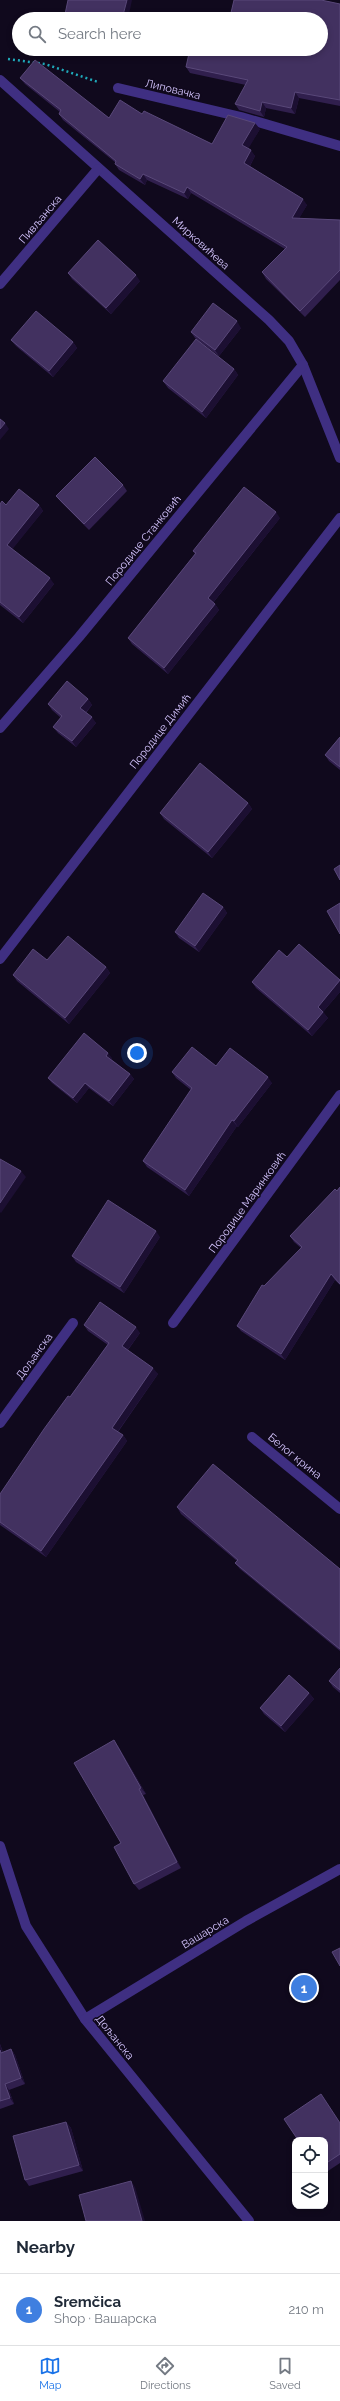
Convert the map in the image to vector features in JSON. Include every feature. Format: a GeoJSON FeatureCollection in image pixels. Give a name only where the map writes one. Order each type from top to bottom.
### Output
{"type":"FeatureCollection","features":[{"type":"Feature","properties":{"kind":"street","name":"Мирковићева"},"geometry":{"type":"LineString","coordinates":[[0,80],[269,320],[289,341],[303,365],[340,458]]}},
{"type":"Feature","properties":{"kind":"street","name":"Липовачка"},"geometry":{"type":"LineString","coordinates":[[118,88],[241,117],[340,146]]}},
{"type":"Feature","properties":{"kind":"street","name":"Пивљанска"},"geometry":{"type":"LineString","coordinates":[[0,284],[98,169]]}},
{"type":"Feature","properties":{"kind":"street","name":"Породице Станковић"},"geometry":{"type":"LineString","coordinates":[[0,728],[79,637],[303,365]]}},
{"type":"Feature","properties":{"kind":"street","name":"Породице Димић"},"geometry":{"type":"LineString","coordinates":[[0,959],[340,518]]}},
{"type":"Feature","properties":{"kind":"street","name":"Породице Маринковић"},"geometry":{"type":"LineString","coordinates":[[173,1323],[340,1095]]}},
{"type":"Feature","properties":{"kind":"street","name":"Дољанска"},"geometry":{"type":"LineString","coordinates":[[0,1423],[73,1323]]}},
{"type":"Feature","properties":{"kind":"street","name":"Белог крина"},"geometry":{"type":"LineString","coordinates":[[252,1437],[340,1509]]}},
{"type":"Feature","properties":{"kind":"street","name":"Дољанска"},"geometry":{"type":"LineString","coordinates":[[0,1846],[26,1926],[85,2018],[249,2221]]}},
{"type":"Feature","properties":{"kind":"street","name":"Вашарска"},"geometry":{"type":"LineString","coordinates":[[85,2018],[246,1921],[340,1869]]}},
{"type":"Feature","properties":{"kind":"path"},"geometry":{"type":"LineString","coordinates":[[0,58],[45,64],[118,88]]}},
{"type":"Feature","properties":{"kind":"building"},"geometry":{"type":"Polygon","coordinates":[[[68,0],[127,0],[124,12],[65,12],[68,0]]]}},
{"type":"Feature","properties":{"kind":"building"},"geometry":{"type":"Polygon","coordinates":[[[234,0],[321,0],[340,4],[340,100],[295,92],[291,108],[262,102],[260,111],[235,104],[248,80],[186,67],[188,56],[328,56],[328,12],[231,12],[234,0]]]}},
{"type":"Feature","properties":{"kind":"building"},"geometry":{"type":"Polygon","coordinates":[[[35,60],[109,118],[120,100],[142,114],[144,111],[212,144],[228,115],[255,123],[242,145],[251,150],[244,163],[303,199],[292,218],[340,220],[340,270],[300,311],[262,272],[287,247],[187,187],[184,193],[143,174],[140,179],[115,164],[116,161],[59,114],[61,110],[20,78],[35,60]]]}},
{"type":"Feature","properties":{"kind":"building"},"geometry":{"type":"Polygon","coordinates":[[[98,240],[136,275],[106,308],[68,273],[98,240]]]}},
{"type":"Feature","properties":{"kind":"building"},"geometry":{"type":"Polygon","coordinates":[[[213,303],[237,321],[215,350],[191,332],[213,303]]]}},
{"type":"Feature","properties":{"kind":"building"},"geometry":{"type":"Polygon","coordinates":[[[36,311],[73,342],[49,371],[11,340],[36,311]]]}},
{"type":"Feature","properties":{"kind":"building"},"geometry":{"type":"Polygon","coordinates":[[[196,339],[234,369],[202,412],[163,381],[196,339]]]}},
{"type":"Feature","properties":{"kind":"building"},"geometry":{"type":"Polygon","coordinates":[[[0,419],[5,423],[0,429],[0,419]]]}},
{"type":"Feature","properties":{"kind":"building"},"geometry":{"type":"Polygon","coordinates":[[[95,457],[123,485],[84,524],[56,496],[95,457]]]}},
{"type":"Feature","properties":{"kind":"building"},"geometry":{"type":"Polygon","coordinates":[[[244,487],[276,512],[208,598],[215,604],[164,668],[128,638],[196,553],[193,551],[244,487]]]}},
{"type":"Feature","properties":{"kind":"building"},"geometry":{"type":"Polygon","coordinates":[[[19,489],[39,505],[7,545],[50,578],[19,617],[0,602],[0,504],[2,501],[6,505],[19,489]]]}},
{"type":"Feature","properties":{"kind":"building"},"geometry":{"type":"Polygon","coordinates":[[[67,681],[88,699],[80,708],[92,717],[72,741],[53,727],[62,716],[48,704],[67,681]]]}},
{"type":"Feature","properties":{"kind":"building"},"geometry":{"type":"Polygon","coordinates":[[[340,737],[340,767],[325,755],[340,737]]]}},
{"type":"Feature","properties":{"kind":"building"},"geometry":{"type":"Polygon","coordinates":[[[200,763],[248,803],[208,852],[160,813],[200,763]]]}},
{"type":"Feature","properties":{"kind":"building"},"geometry":{"type":"Polygon","coordinates":[[[340,865],[340,880],[334,869],[340,865]]]}},
{"type":"Feature","properties":{"kind":"building"},"geometry":{"type":"Polygon","coordinates":[[[203,893],[223,907],[195,946],[175,932],[203,893]]]}},
{"type":"Feature","properties":{"kind":"building"},"geometry":{"type":"Polygon","coordinates":[[[340,903],[340,934],[327,911],[340,903]]]}},
{"type":"Feature","properties":{"kind":"building"},"geometry":{"type":"Polygon","coordinates":[[[68,936],[106,967],[65,1018],[13,975],[33,949],[47,960],[68,936]]]}},
{"type":"Feature","properties":{"kind":"building"},"geometry":{"type":"Polygon","coordinates":[[[299,944],[340,980],[318,1007],[323,1012],[308,1030],[252,982],[279,950],[287,957],[299,944]]]}},
{"type":"Feature","properties":{"kind":"building"},"geometry":{"type":"Polygon","coordinates":[[[84,1033],[108,1053],[106,1056],[130,1074],[109,1101],[85,1083],[73,1098],[48,1078],[84,1033]]]}},
{"type":"Feature","properties":{"kind":"building"},"geometry":{"type":"Polygon","coordinates":[[[192,1047],[216,1066],[230,1048],[268,1077],[234,1121],[232,1120],[185,1190],[143,1161],[192,1088],[172,1072],[192,1047]]]}},
{"type":"Feature","properties":{"kind":"building"},"geometry":{"type":"Polygon","coordinates":[[[0,1159],[21,1171],[0,1203],[0,1159]]]}},
{"type":"Feature","properties":{"kind":"building"},"geometry":{"type":"Polygon","coordinates":[[[340,1187],[340,1284],[331,1274],[281,1354],[237,1326],[262,1285],[264,1286],[302,1247],[290,1236],[335,1189],[337,1191],[340,1187]]]}},
{"type":"Feature","properties":{"kind":"building"},"geometry":{"type":"Polygon","coordinates":[[[108,1200],[156,1231],[120,1287],[72,1256],[108,1200]]]}},
{"type":"Feature","properties":{"kind":"building"},"geometry":{"type":"Polygon","coordinates":[[[100,1302],[136,1327],[122,1346],[153,1368],[112,1428],[123,1435],[41,1551],[0,1522],[0,1494],[44,1429],[68,1396],[70,1397],[109,1343],[84,1325],[100,1302]]]}},
{"type":"Feature","properties":{"kind":"building"},"geometry":{"type":"Polygon","coordinates":[[[213,1464],[340,1569],[340,1649],[235,1563],[238,1560],[177,1507],[213,1464]]]}},
{"type":"Feature","properties":{"kind":"building"},"geometry":{"type":"Polygon","coordinates":[[[340,1668],[340,1690],[329,1681],[340,1668]]]}},
{"type":"Feature","properties":{"kind":"building"},"geometry":{"type":"Polygon","coordinates":[[[289,1675],[309,1693],[281,1726],[260,1708],[289,1675]]]}},
{"type":"Feature","properties":{"kind":"building"},"geometry":{"type":"Polygon","coordinates":[[[114,1740],[141,1788],[139,1789],[177,1862],[134,1884],[114,1847],[121,1843],[74,1763],[114,1740]]]}},
{"type":"Feature","properties":{"kind":"building"},"geometry":{"type":"Polygon","coordinates":[[[340,1948],[340,1966],[332,1952],[340,1948]]]}},
{"type":"Feature","properties":{"kind":"building"},"geometry":{"type":"Polygon","coordinates":[[[11,2049],[21,2078],[5,2084],[10,2098],[0,2101],[0,2050],[1,2053],[11,2049]]]}},
{"type":"Feature","properties":{"kind":"building"},"geometry":{"type":"Polygon","coordinates":[[[321,2094],[340,2123],[340,2154],[328,2162],[328,2137],[296,2137],[284,2119],[321,2094]]]}},
{"type":"Feature","properties":{"kind":"building"},"geometry":{"type":"Polygon","coordinates":[[[66,2122],[79,2165],[25,2180],[13,2136],[66,2122]]]}},
{"type":"Feature","properties":{"kind":"building"},"geometry":{"type":"Polygon","coordinates":[[[131,2181],[142,2221],[86,2221],[79,2195],[131,2181]]]}},
{"type":"Feature","properties":{"kind":"place","name":"Sremčica"},"geometry":{"type":"Point","coordinates":[304,1988]}}]}
